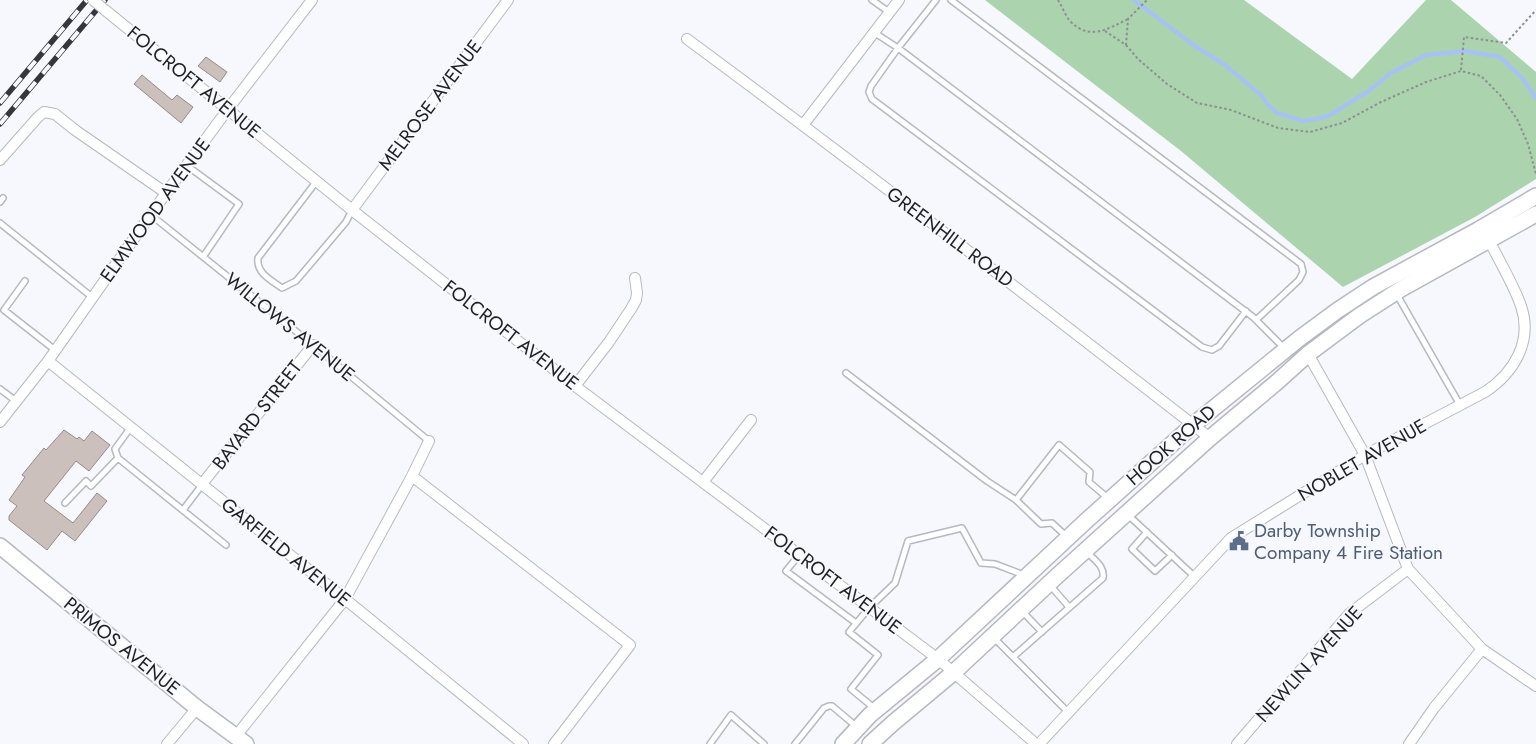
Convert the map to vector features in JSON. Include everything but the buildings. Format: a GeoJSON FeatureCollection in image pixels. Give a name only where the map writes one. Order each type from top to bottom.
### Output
{"type":"FeatureCollection","features":[{"type":"Feature","properties":{"kind":"main road","name":"HOOK ROAD"},"geometry":{"type":"LineString","coordinates":[[843,744],[876,710],[938,659],[1026,576],[1193,425],[1286,350],[1338,310],[1373,287],[1536,196]]}},
{"type":"Feature","properties":{"kind":"main road","name":"HOOK ROAD"},"geometry":{"type":"LineString","coordinates":[[870,744],[953,673],[1210,438],[1278,382],[1308,354],[1359,316],[1396,293],[1536,214]]}},
{"type":"Feature","properties":{"kind":"main road","name":"PRIMOS AVENUE"},"geometry":{"type":"LineString","coordinates":[[0,546],[197,708],[241,740]]}},
{"type":"Feature","properties":{"kind":"street","name":"FOLCROFT AVENUE"},"geometry":{"type":"LineString","coordinates":[[93,0],[352,210],[575,386],[938,659],[1037,744]]}},
{"type":"Feature","properties":{"kind":"street","name":"ELMWOOD AVENUE"},"geometry":{"type":"LineString","coordinates":[[0,422],[48,361],[150,215],[228,109],[312,0]]}},
{"type":"Feature","properties":{"kind":"street","name":"MELROSE AVENUE"},"geometry":{"type":"LineString","coordinates":[[352,210],[508,0]]}},
{"type":"Feature","properties":{"kind":"street"},"geometry":{"type":"LineString","coordinates":[[803,125],[899,0]]}},
{"type":"Feature","properties":{"kind":"street","name":"GREENHILL ROAD"},"geometry":{"type":"LineString","coordinates":[[687,39],[999,274],[1210,438]]}},
{"type":"Feature","properties":{"kind":"street"},"geometry":{"type":"LineString","coordinates":[[0,160],[38,117],[44,112],[49,112],[55,114],[166,193]]}},
{"type":"Feature","properties":{"kind":"street","name":"NOBLET AVENUE"},"geometry":{"type":"LineString","coordinates":[[1037,744],[1231,538],[1365,455],[1498,384],[1514,364],[1523,343],[1524,321],[1522,308],[1488,240]]}},
{"type":"Feature","properties":{"kind":"street"},"geometry":{"type":"LineString","coordinates":[[575,386],[609,342],[631,309],[636,300],[636,278]]}},
{"type":"Feature","properties":{"kind":"street","name":"BAYARD STREET"},"geometry":{"type":"LineString","coordinates":[[202,484],[313,345]]}},
{"type":"Feature","properties":{"kind":"street"},"geometry":{"type":"LineString","coordinates":[[1308,354],[1365,455],[1408,569],[1482,649],[1536,686]]}},
{"type":"Feature","properties":{"kind":"street","name":"GARFIELD AVENUE"},"geometry":{"type":"LineString","coordinates":[[48,361],[346,599],[523,744]]}},
{"type":"Feature","properties":{"kind":"street"},"geometry":{"type":"LineString","coordinates":[[703,482],[751,420]]}},
{"type":"Feature","properties":{"kind":"street"},"geometry":{"type":"LineString","coordinates":[[241,740],[346,599],[429,441]]}},
{"type":"Feature","properties":{"kind":"street"},"geometry":{"type":"LineString","coordinates":[[412,476],[630,645],[554,744]]}},
{"type":"Feature","properties":{"kind":"street","name":"NEWLIN AVENUE"},"geometry":{"type":"LineString","coordinates":[[1237,744],[1350,613],[1408,569]]}},
{"type":"Feature","properties":{"kind":"street"},"geometry":{"type":"LineString","coordinates":[[1409,744],[1434,708],[1482,649]]}},
{"type":"Feature","properties":{"kind":"street"},"geometry":{"type":"LineString","coordinates":[[167,744],[197,708]]}},
{"type":"Feature","properties":{"kind":"lane"},"geometry":{"type":"LineString","coordinates":[[872,0],[889,12]]}},
{"type":"Feature","properties":{"kind":"lane"},"geometry":{"type":"LineString","coordinates":[[936,0],[871,86],[869,92],[872,99],[1202,347],[1212,350],[1220,346],[1246,311]]}},
{"type":"Feature","properties":{"kind":"lane"},"geometry":{"type":"LineString","coordinates":[[951,0],[1302,264],[1303,272],[1299,280],[1256,320]]}},
{"type":"Feature","properties":{"kind":"lane"},"geometry":{"type":"LineString","coordinates":[[874,32],[898,48],[1246,311],[1286,350]]}},
{"type":"Feature","properties":{"kind":"lane"},"geometry":{"type":"LineString","coordinates":[[186,166],[239,204],[203,257]]}},
{"type":"Feature","properties":{"kind":"lane"},"geometry":{"type":"LineString","coordinates":[[317,181],[258,258],[257,265],[262,273],[282,288],[296,281],[346,222],[352,210]]}},
{"type":"Feature","properties":{"kind":"lane","name":"WILLOWS AVENUE"},"geometry":{"type":"LineString","coordinates":[[150,215],[313,345],[429,441]]}},
{"type":"Feature","properties":{"kind":"lane"},"geometry":{"type":"LineString","coordinates":[[0,222],[93,298]]}},
{"type":"Feature","properties":{"kind":"lane"},"geometry":{"type":"LineString","coordinates":[[24,281],[4,310],[55,351]]}},
{"type":"Feature","properties":{"kind":"lane"},"geometry":{"type":"LineString","coordinates":[[1396,293],[1460,405]]}},
{"type":"Feature","properties":{"kind":"lane"},"geometry":{"type":"LineString","coordinates":[[846,373],[980,475],[1016,500],[1041,524],[1052,523],[1068,538]]}},
{"type":"Feature","properties":{"kind":"lane"},"geometry":{"type":"LineString","coordinates":[[0,389],[16,401]]}},
{"type":"Feature","properties":{"kind":"lane"},"geometry":{"type":"LineString","coordinates":[[131,427],[115,449],[118,458],[226,544]]}},
{"type":"Feature","properties":{"kind":"lane"},"geometry":{"type":"LineString","coordinates":[[1016,500],[1058,445],[1090,472],[1089,482],[1109,500]]}},
{"type":"Feature","properties":{"kind":"lane"},"geometry":{"type":"LineString","coordinates":[[65,503],[86,482],[91,486],[118,458]]}},
{"type":"Feature","properties":{"kind":"lane"},"geometry":{"type":"LineString","coordinates":[[183,510],[202,484]]}},
{"type":"Feature","properties":{"kind":"lane"},"geometry":{"type":"LineString","coordinates":[[1127,513],[1195,577]]}},
{"type":"Feature","properties":{"kind":"lane"},"geometry":{"type":"LineString","coordinates":[[876,710],[851,689],[878,654],[849,632],[869,608],[895,583],[908,541],[962,528],[981,563],[996,564],[1026,576]]}},
{"type":"Feature","properties":{"kind":"lane"},"geometry":{"type":"LineString","coordinates":[[1148,532],[1132,549],[1156,571],[1172,556]]}},
{"type":"Feature","properties":{"kind":"lane"},"geometry":{"type":"LineString","coordinates":[[1013,657],[1103,578],[1103,568],[1085,551]]}},
{"type":"Feature","properties":{"kind":"lane"},"geometry":{"type":"LineString","coordinates":[[799,555],[786,571],[856,623]]}},
{"type":"Feature","properties":{"kind":"lane"},"geometry":{"type":"LineString","coordinates":[[1049,584],[1069,607]]}},
{"type":"Feature","properties":{"kind":"lane"},"geometry":{"type":"LineString","coordinates":[[1021,610],[1042,632]]}},
{"type":"Feature","properties":{"kind":"lane"},"geometry":{"type":"LineString","coordinates":[[992,637],[1068,712]]}},
{"type":"Feature","properties":{"kind":"lane"},"geometry":{"type":"LineString","coordinates":[[795,744],[824,708],[828,706],[832,706],[858,728]]}},
{"type":"Feature","properties":{"kind":"lane"},"geometry":{"type":"LineString","coordinates":[[710,744],[730,715],[764,744]]}},
{"type":"Feature","properties":{"kind":"path"},"geometry":{"type":"LineString","coordinates":[[1058,0],[1070,21],[1086,32],[1105,31],[1128,19],[1147,0]]}},
{"type":"Feature","properties":{"kind":"path"},"geometry":{"type":"LineString","coordinates":[[1461,71],[1464,37],[1506,43],[1536,10]]}},
{"type":"Feature","properties":{"kind":"path"},"geometry":{"type":"LineString","coordinates":[[1126,45],[1128,19]]}},
{"type":"Feature","properties":{"kind":"path"},"geometry":{"type":"LineString","coordinates":[[1105,31],[1126,45],[1138,59],[1167,84],[1197,103],[1231,110],[1278,128],[1310,132],[1342,122],[1426,82],[1461,71],[1481,76],[1500,95],[1516,119],[1528,144],[1536,174]]}},
{"type":"Feature","properties":{"kind":"green space"},"geometry":{"type":"Polygon","coordinates":[[[985,0],[1244,0],[1352,79],[1426,0],[1451,0],[1536,72],[1536,179],[1475,217],[1343,287],[1181,151],[985,0]]]}},
{"type":"Feature","properties":{"kind":"waterway"},"geometry":{"type":"LineString","coordinates":[[1134,0],[1192,44],[1225,65],[1262,96],[1277,113],[1303,121],[1330,115],[1370,90],[1391,73],[1426,55],[1465,51],[1500,57],[1523,79],[1536,98]]}},
{"type":"Feature","properties":{"kind":"railway"},"geometry":{"type":"LineString","coordinates":[[0,103],[87,0]]}},
{"type":"Feature","properties":{"kind":"railway"},"geometry":{"type":"LineString","coordinates":[[0,124],[105,0]]}},
{"type":"Feature","properties":{"kind":"place","name":"Darby Township Company 4 Fire Station"},"geometry":{"type":"Point","coordinates":[1239,541]}}]}
